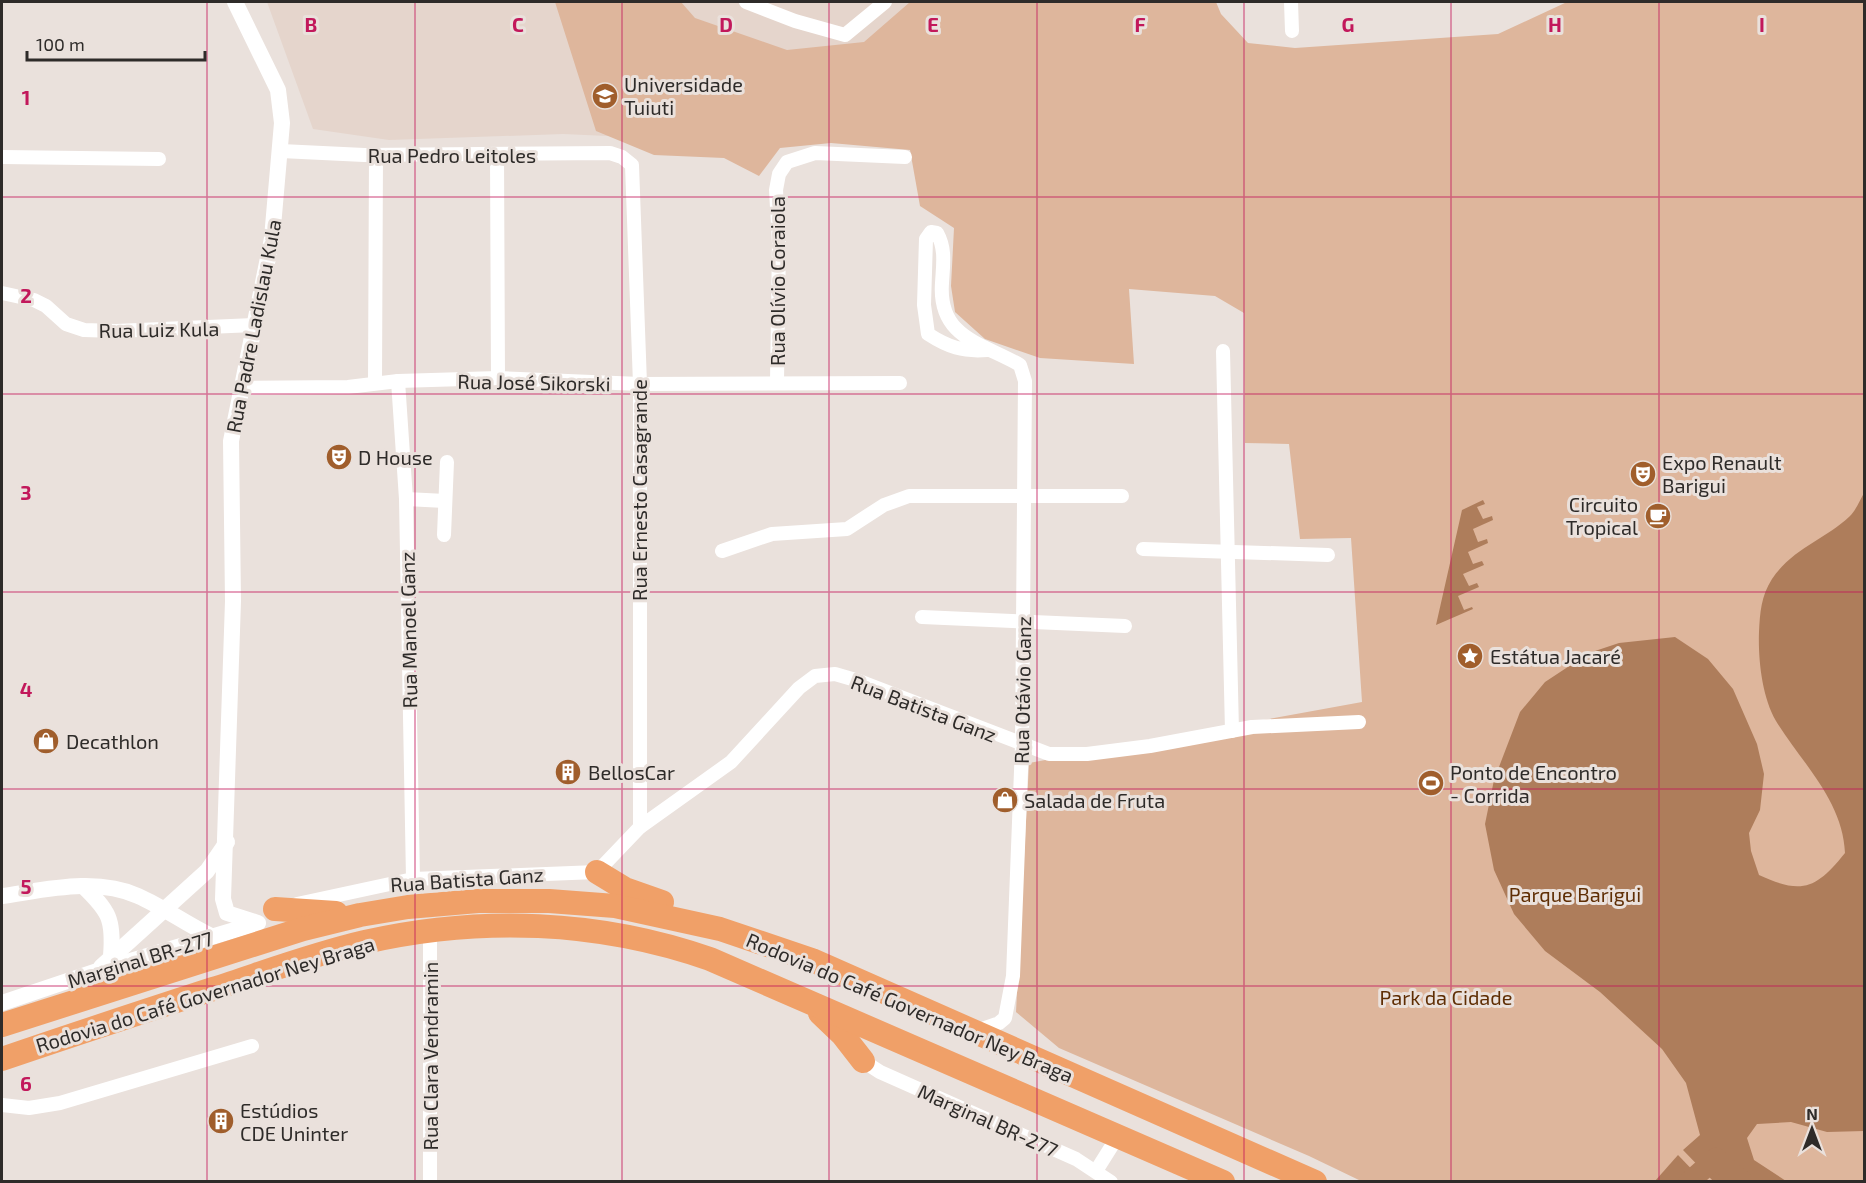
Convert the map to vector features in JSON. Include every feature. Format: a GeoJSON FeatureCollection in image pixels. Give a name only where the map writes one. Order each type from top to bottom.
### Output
{"type":"FeatureCollection","features":[{"type":"Feature","properties":{"kind":"highway"},"geometry":{"type":"LineString","coordinates":[[597,872],[638,895],[726,922],[812,960]]}},
{"type":"Feature","properties":{"kind":"highway","name":"Rodovia do Café Governador Ney Braga"},"geometry":{"type":"LineString","coordinates":[[2,1025],[303,929],[360,915],[440,903],[513,900],[584,903],[688,920],[764,942],[812,960],[1315,1182]]}},
{"type":"Feature","properties":{"kind":"highway"},"geometry":{"type":"LineString","coordinates":[[267,916],[360,915]]}},
{"type":"Feature","properties":{"kind":"highway","name":"Rodovia do Café Governador Ney Braga"},"geometry":{"type":"LineString","coordinates":[[2,1059],[327,952],[365,942],[430,931],[522,925],[615,933],[664,944],[710,959],[1223,1182]]}},
{"type":"Feature","properties":{"kind":"highway"},"geometry":{"type":"LineString","coordinates":[[807,1001],[838,1029],[863,1061]]}},
{"type":"Feature","properties":{"kind":"highway"},"geometry":{"type":"LineString","coordinates":[[2,1071],[69,1036]]}},
{"type":"Feature","properties":{"kind":"street","name":"Rua Padre Ladislau Kula"},"geometry":{"type":"LineString","coordinates":[[235,2],[278,90],[282,123],[272,238],[231,441],[233,601],[227,842],[223,899],[227,914],[267,916]]}},
{"type":"Feature","properties":{"kind":"street"},"geometry":{"type":"LineString","coordinates":[[746,2],[795,21],[845,35],[885,2]]}},
{"type":"Feature","properties":{"kind":"street"},"geometry":{"type":"LineString","coordinates":[[1291,2],[1292,31]]}},
{"type":"Feature","properties":{"kind":"street","name":"Rua Pedro Leitoles"},"geometry":{"type":"LineString","coordinates":[[281,151],[376,155],[610,153],[622,157]]}},
{"type":"Feature","properties":{"kind":"street","name":"Rua Olívio Coraiola"},"geometry":{"type":"LineString","coordinates":[[777,382],[779,243],[776,190],[778,174],[787,162],[815,153],[905,157]]}},
{"type":"Feature","properties":{"kind":"street"},"geometry":{"type":"LineString","coordinates":[[375,383],[376,155]]}},
{"type":"Feature","properties":{"kind":"street"},"geometry":{"type":"LineString","coordinates":[[497,155],[498,378]]}},
{"type":"Feature","properties":{"kind":"street"},"geometry":{"type":"LineString","coordinates":[[2,157],[159,159]]}},
{"type":"Feature","properties":{"kind":"street","name":"Rua Ernesto Casagrande"},"geometry":{"type":"LineString","coordinates":[[622,157],[632,165],[633,175],[640,384],[640,827]]}},
{"type":"Feature","properties":{"kind":"street"},"geometry":{"type":"LineString","coordinates":[[931,232],[937,233],[944,246],[941,291],[947,316],[957,332],[987,350],[968,351],[947,346],[928,334],[925,286],[926,239],[931,232]]}},
{"type":"Feature","properties":{"kind":"street","name":"Rua Luiz Kula"},"geometry":{"type":"LineString","coordinates":[[2,293],[34,300],[46,306],[66,324],[84,330],[255,326]]}},
{"type":"Feature","properties":{"kind":"street","name":"Rua Otávio Ganz"},"geometry":{"type":"LineString","coordinates":[[975,1031],[999,1023],[1005,1018],[1013,976],[1022,745],[1025,381],[1020,364],[987,350]]}},
{"type":"Feature","properties":{"kind":"street"},"geometry":{"type":"LineString","coordinates":[[1224,351],[1226,551],[1232,730]]}},
{"type":"Feature","properties":{"kind":"street","name":"Rua José Sikorski"},"geometry":{"type":"LineString","coordinates":[[240,388],[348,387],[398,381],[498,378],[640,384],[900,383]]}},
{"type":"Feature","properties":{"kind":"street","name":"Rua Manoel Ganz"},"geometry":{"type":"LineString","coordinates":[[398,381],[406,499],[413,879]]}},
{"type":"Feature","properties":{"kind":"street"},"geometry":{"type":"LineString","coordinates":[[444,535],[447,462]]}},
{"type":"Feature","properties":{"kind":"street"},"geometry":{"type":"LineString","coordinates":[[722,551],[772,534],[847,529],[884,505],[900,498],[1122,496]]}},
{"type":"Feature","properties":{"kind":"street"},"geometry":{"type":"LineString","coordinates":[[406,499],[446,501]]}},
{"type":"Feature","properties":{"kind":"street"},"geometry":{"type":"LineString","coordinates":[[1143,549],[1328,555]]}},
{"type":"Feature","properties":{"kind":"street"},"geometry":{"type":"LineString","coordinates":[[922,617],[1125,626]]}},
{"type":"Feature","properties":{"kind":"street","name":"Rua Batista Ganz"},"geometry":{"type":"LineString","coordinates":[[267,916],[413,879],[597,872],[640,827],[731,762],[798,688],[815,676],[835,674],[859,681],[1048,754],[1088,754],[1168,743],[1232,730],[1359,722]]}},
{"type":"Feature","properties":{"kind":"street"},"geometry":{"type":"LineString","coordinates":[[97,970],[207,871],[227,842]]}},
{"type":"Feature","properties":{"kind":"street"},"geometry":{"type":"LineString","coordinates":[[83,886],[109,915],[113,929],[111,956]]}},
{"type":"Feature","properties":{"kind":"street"},"geometry":{"type":"LineString","coordinates":[[2,896],[83,886],[137,896],[211,936]]}},
{"type":"Feature","properties":{"kind":"street","name":"Marginal BR-277"},"geometry":{"type":"LineString","coordinates":[[2,1004],[97,970],[211,936],[267,916]]}},
{"type":"Feature","properties":{"kind":"street","name":"Rua Clara Vendramin"},"geometry":{"type":"LineString","coordinates":[[430,931],[430,1182]]}},
{"type":"Feature","properties":{"kind":"street"},"geometry":{"type":"LineString","coordinates":[[2,1105],[29,1108],[60,1103],[252,1046]]}},
{"type":"Feature","properties":{"kind":"street","name":"Marginal BR-277"},"geometry":{"type":"LineString","coordinates":[[863,1061],[880,1072],[1076,1159],[1111,1182]]}},
{"type":"Feature","properties":{"kind":"street"},"geometry":{"type":"LineString","coordinates":[[1096,1171],[1118,1136]]}},
{"type":"Feature","properties":{"kind":"shaded area","name":"Universidade Tuiuti"},"geometry":{"type":"Polygon","coordinates":[[[267,2],[949,2],[695,140],[563,134],[389,140],[313,129],[267,2]]]}},
{"type":"Feature","properties":{"kind":"shaded area"},"geometry":{"type":"Polygon","coordinates":[[[1864,493],[1864,1131],[1827,1132],[1791,1122],[1757,1124],[1747,1138],[1754,1160],[1786,1181],[1713,1181],[1683,1150],[1700,1135],[1686,1083],[1662,1049],[1600,992],[1545,951],[1514,914],[1494,870],[1485,824],[1494,780],[1520,712],[1545,682],[1589,653],[1619,643],[1675,637],[1708,659],[1733,689],[1757,744],[1764,774],[1760,810],[1749,833],[1751,851],[1759,875],[1786,885],[1807,885],[1816,881],[1845,853],[1843,834],[1837,816],[1820,783],[1786,737],[1767,701],[1760,666],[1760,618],[1765,592],[1781,568],[1800,551],[1850,516],[1864,493]]]}},
{"type":"Feature","properties":{"kind":"shaded area"},"geometry":{"type":"Polygon","coordinates":[[[1483,500],[1485,504],[1477,507],[1483,519],[1492,516],[1493,520],[1473,529],[1478,542],[1487,539],[1488,543],[1468,552],[1473,564],[1482,561],[1484,565],[1463,574],[1469,586],[1477,583],[1479,587],[1458,596],[1464,610],[1472,607],[1473,609],[1436,625],[1462,510],[1483,500]]]}},
{"type":"Feature","properties":{"kind":"shaded area"},"geometry":{"type":"Polygon","coordinates":[[[1678,1155],[1703,1181],[1655,1181],[1678,1155]]]}},
{"type":"Feature","properties":{"kind":"green space"},"geometry":{"type":"Polygon","coordinates":[[[555,2],[681,2],[695,18],[787,50],[864,42],[910,2],[1216,2],[1221,14],[1248,43],[1295,48],[1498,34],[1567,2],[1864,2],[1864,1181],[1361,1181],[1309,1156],[1059,1048],[1016,1012],[1029,763],[1362,702],[1351,538],[1300,539],[1289,444],[1245,443],[1244,313],[1215,296],[1129,289],[1134,364],[1040,358],[985,339],[955,312],[951,286],[954,228],[920,206],[910,150],[831,143],[780,148],[759,176],[724,158],[654,155],[596,131],[555,2]]]}},
{"type":"Feature","properties":{"kind":"waterway"},"geometry":{"type":"LineString","coordinates":[[1689,1182],[1716,1158],[1743,1182]]}},
{"type":"Feature","properties":{"kind":"place","name":"Universidade Tuiuti"},"geometry":{"type":"Point","coordinates":[605,96]}},
{"type":"Feature","properties":{"kind":"place","name":"D House"},"geometry":{"type":"Point","coordinates":[339,457]}},
{"type":"Feature","properties":{"kind":"place","name":"Expo Renault Barigui"},"geometry":{"type":"Point","coordinates":[1643,474]}},
{"type":"Feature","properties":{"kind":"place","name":"Circuito Tropical"},"geometry":{"type":"Point","coordinates":[1658,516]}},
{"type":"Feature","properties":{"kind":"place","name":"Estátua Jacaré"},"geometry":{"type":"Point","coordinates":[1470,656]}},
{"type":"Feature","properties":{"kind":"place","name":"Decathlon"},"geometry":{"type":"Point","coordinates":[46,741]}},
{"type":"Feature","properties":{"kind":"place","name":"BellosCar"},"geometry":{"type":"Point","coordinates":[568,772]}},
{"type":"Feature","properties":{"kind":"place","name":"Ponto de Encontro - Corrida"},"geometry":{"type":"Point","coordinates":[1431,783]}},
{"type":"Feature","properties":{"kind":"place","name":"Salada de Fruta"},"geometry":{"type":"Point","coordinates":[1005,800]}},
{"type":"Feature","properties":{"kind":"place","name":"Estúdios CDE Uninter"},"geometry":{"type":"Point","coordinates":[221,1121]}},
{"type":"Feature","properties":{"kind":"park label","name":"Parque Barigui"},"geometry":{"type":"Point","coordinates":[1575,894]}},
{"type":"Feature","properties":{"kind":"park label","name":"Park da Cidade"},"geometry":{"type":"Point","coordinates":[1446,997]}}]}
